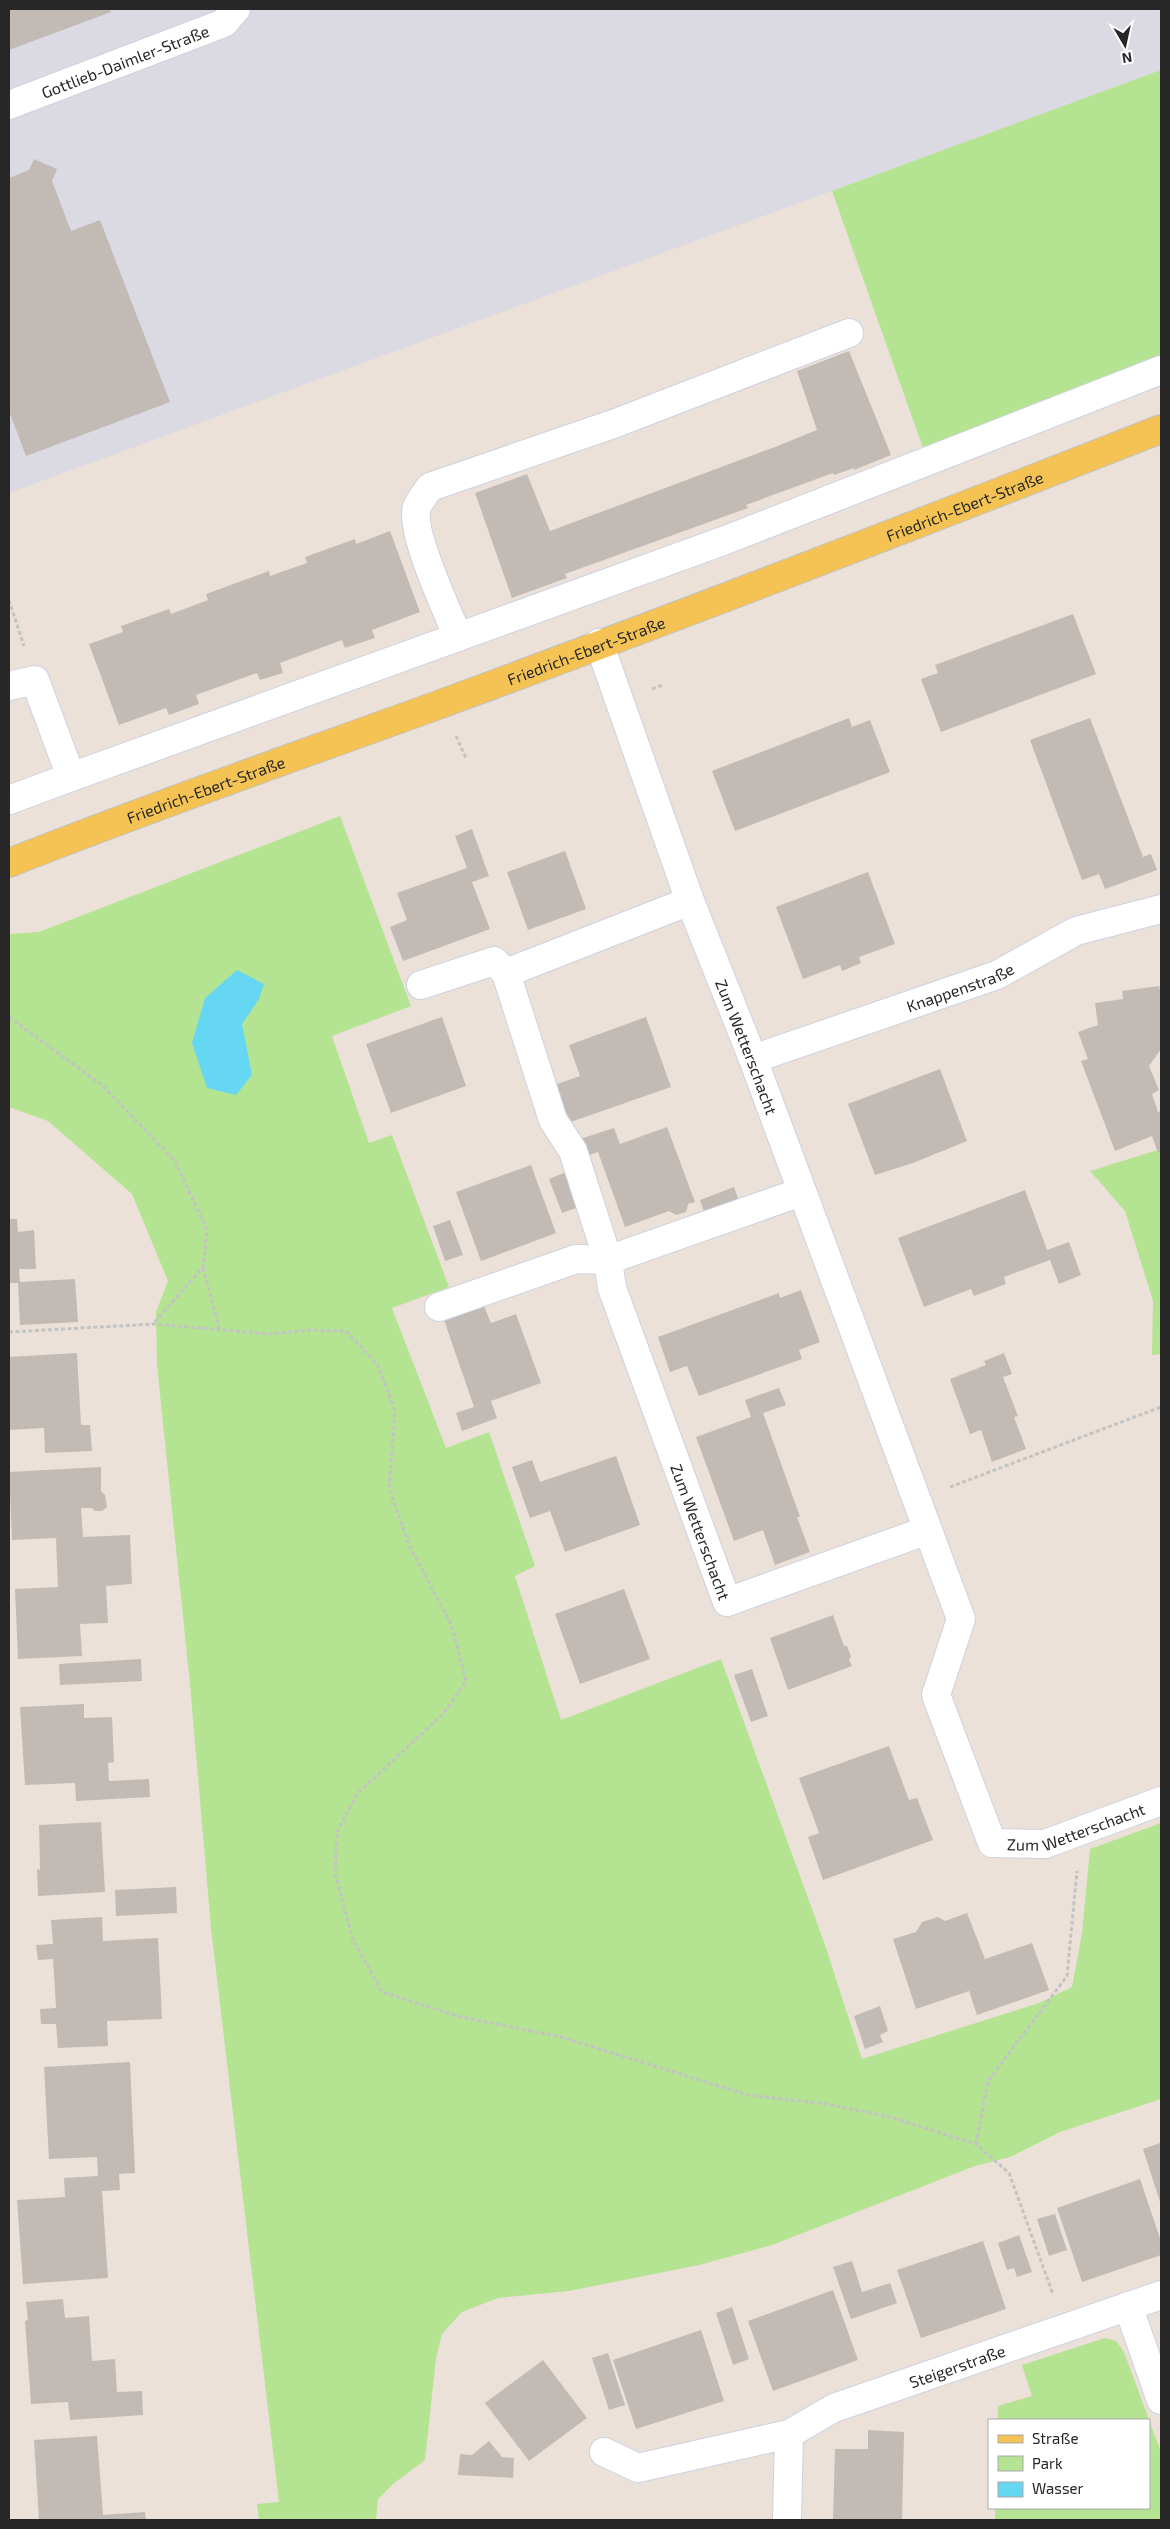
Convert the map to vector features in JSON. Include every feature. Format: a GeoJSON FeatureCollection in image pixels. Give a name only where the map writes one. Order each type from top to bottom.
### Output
{"type":"FeatureCollection","features":[{"type":"Feature","properties":{"kind":"main road","name":"Friedrich-Ebert-Straße"},"geometry":{"type":"LineString","coordinates":[[9,863],[92,830],[442,704],[599,643],[864,545],[1161,429]]}},
{"type":"Feature","properties":{"kind":"street","name":"Gottlieb-Daimler-Straße"},"geometry":{"type":"LineString","coordinates":[[9,105],[224,23],[236,9]]}},
{"type":"Feature","properties":{"kind":"street"},"geometry":{"type":"LineString","coordinates":[[458,637],[425,555],[418,530],[417,508],[430,487],[616,423],[849,334]]}},
{"type":"Feature","properties":{"kind":"street"},"geometry":{"type":"LineString","coordinates":[[9,800],[723,541],[1161,370]]}},
{"type":"Feature","properties":{"kind":"street","name":"Zum Wetterschacht"},"geometry":{"type":"LineString","coordinates":[[599,643],[690,901],[753,1058],[801,1192],[962,1619],[936,1695],[992,1843],[1045,1844],[1161,1801]]}},
{"type":"Feature","properties":{"kind":"street"},"geometry":{"type":"LineString","coordinates":[[9,686],[35,680],[71,777]]}},
{"type":"Feature","properties":{"kind":"street"},"geometry":{"type":"LineString","coordinates":[[421,985],[494,961],[506,973],[690,901]]}},
{"type":"Feature","properties":{"kind":"street","name":"Knappenstraße"},"geometry":{"type":"LineString","coordinates":[[753,1058],[997,975],[1076,931],[1161,909]]}},
{"type":"Feature","properties":{"kind":"street","name":"Zum Wetterschacht"},"geometry":{"type":"LineString","coordinates":[[506,973],[553,1120],[573,1151],[608,1260],[612,1288],[727,1602],[928,1530]]}},
{"type":"Feature","properties":{"kind":"street"},"geometry":{"type":"LineString","coordinates":[[438,1307],[576,1259],[608,1260],[801,1192]]}},
{"type":"Feature","properties":{"kind":"street","name":"Steigerstraße"},"geometry":{"type":"LineString","coordinates":[[604,2452],[638,2468],[789,2434],[834,2408],[1161,2295]]}},
{"type":"Feature","properties":{"kind":"street"},"geometry":{"type":"LineString","coordinates":[[1128,2306],[1161,2400]]}},
{"type":"Feature","properties":{"kind":"street"},"geometry":{"type":"LineString","coordinates":[[787,2520],[789,2434]]}},
{"type":"Feature","properties":{"kind":"path"},"geometry":{"type":"LineString","coordinates":[[9,600],[35,680]]}},
{"type":"Feature","properties":{"kind":"path"},"geometry":{"type":"LineString","coordinates":[[9,1017],[102,1085],[175,1161],[208,1230],[203,1267],[220,1331]]}},
{"type":"Feature","properties":{"kind":"path"},"geometry":{"type":"LineString","coordinates":[[154,1324],[203,1267]]}},
{"type":"Feature","properties":{"kind":"path"},"geometry":{"type":"LineString","coordinates":[[9,1332],[154,1324],[269,1334],[311,1330],[346,1331],[378,1365],[395,1411],[389,1488],[409,1545],[452,1626],[466,1681],[444,1713],[357,1794],[337,1832],[335,1873],[353,1940],[382,1992],[461,2016],[561,2037],[748,2095],[828,2104],[890,2117],[976,2144],[1009,2173],[1065,2327]]}},
{"type":"Feature","properties":{"kind":"path"},"geometry":{"type":"LineString","coordinates":[[916,1499],[1161,1407]]}},
{"type":"Feature","properties":{"kind":"path"},"geometry":{"type":"LineString","coordinates":[[976,2144],[988,2081],[1066,1976],[1081,1831]]}},
{"type":"Feature","properties":{"kind":"shaded area"},"geometry":{"type":"Polygon","coordinates":[[[9,9],[1158,9],[1161,13],[1161,70],[9,493],[9,9]]]}},
{"type":"Feature","properties":{"kind":"green space"},"geometry":{"type":"Polygon","coordinates":[[[1161,70],[1161,357],[923,448],[832,191],[1161,70]]]}},
{"type":"Feature","properties":{"kind":"green space"},"geometry":{"type":"Polygon","coordinates":[[[340,816],[411,1006],[332,1036],[369,1143],[392,1135],[449,1287],[392,1308],[446,1448],[489,1432],[535,1566],[515,1576],[561,1720],[721,1659],[824,1942],[862,2059],[1039,2003],[1072,1987],[1082,1933],[1090,1849],[1161,1823],[1161,2099],[1060,2132],[1010,2157],[975,2166],[772,2245],[699,2265],[569,2291],[498,2298],[462,2312],[442,2334],[436,2358],[425,2460],[393,2484],[378,2499],[376,2520],[259,2520],[257,2504],[279,2502],[211,1928],[190,1684],[157,1365],[156,1312],[168,1281],[132,1194],[48,1121],[9,1107],[9,934],[39,932],[340,816]]]}},
{"type":"Feature","properties":{"kind":"green space"},"geometry":{"type":"Polygon","coordinates":[[[1161,1149],[1161,1354],[1152,1355],[1153,1301],[1125,1211],[1090,1171],[1161,1149]]]}},
{"type":"Feature","properties":{"kind":"green space"},"geometry":{"type":"Polygon","coordinates":[[[1105,2338],[1116,2341],[1124,2352],[1149,2419],[998,2419],[998,2406],[1032,2396],[1022,2365],[1105,2338]]]}},
{"type":"Feature","properties":{"kind":"green space"},"geometry":{"type":"Polygon","coordinates":[[[1150,2422],[1161,2452],[1161,2520],[995,2520],[995,2509],[1150,2509],[1150,2422]]]}},
{"type":"Feature","properties":{"kind":"water"},"geometry":{"type":"Polygon","coordinates":[[[237,970],[264,984],[259,999],[242,1024],[252,1075],[236,1095],[207,1088],[192,1043],[205,998],[237,970]]]}},
{"type":"Feature","properties":{"kind":"building"},"geometry":{"type":"Polygon","coordinates":[[[9,9],[109,9],[111,12],[9,50],[9,9]]]}},
{"type":"Feature","properties":{"kind":"building"},"geometry":{"type":"Polygon","coordinates":[[[34,159],[57,169],[52,181],[71,231],[100,220],[170,402],[26,456],[9,411],[9,178],[29,170],[34,159]]]}},
{"type":"Feature","properties":{"kind":"building"},"geometry":{"type":"Polygon","coordinates":[[[849,351],[891,455],[854,470],[854,468],[834,475],[833,473],[746,505],[748,508],[565,574],[567,578],[512,598],[475,493],[527,474],[550,531],[775,447],[817,430],[797,371],[849,351]]]}},
{"type":"Feature","properties":{"kind":"building"},"geometry":{"type":"Polygon","coordinates":[[[390,531],[420,612],[372,630],[375,638],[345,648],[342,640],[280,663],[283,673],[260,680],[257,673],[196,695],[199,704],[169,715],[166,708],[119,725],[89,644],[123,632],[121,626],[169,609],[171,614],[208,600],[206,594],[269,571],[270,576],[307,563],[305,557],[355,539],[356,544],[390,531]]]}},
{"type":"Feature","properties":{"kind":"building"},"geometry":{"type":"Polygon","coordinates":[[[1073,614],[1096,674],[941,732],[921,679],[938,673],[935,665],[1073,614]]]}},
{"type":"Feature","properties":{"kind":"building"},"geometry":{"type":"Polygon","coordinates":[[[849,718],[852,727],[870,720],[890,772],[735,831],[712,771],[849,718]]]}},
{"type":"Feature","properties":{"kind":"building"},"geometry":{"type":"Polygon","coordinates":[[[1090,718],[1143,857],[1151,854],[1157,870],[1105,889],[1099,874],[1082,880],[1030,740],[1090,718]]]}},
{"type":"Feature","properties":{"kind":"building"},"geometry":{"type":"Polygon","coordinates":[[[472,829],[489,876],[472,882],[490,929],[403,961],[390,927],[407,920],[397,893],[467,868],[455,836],[472,829]]]}},
{"type":"Feature","properties":{"kind":"building"},"geometry":{"type":"Polygon","coordinates":[[[565,851],[586,909],[528,930],[507,872],[565,851]]]}},
{"type":"Feature","properties":{"kind":"building"},"geometry":{"type":"Polygon","coordinates":[[[868,872],[895,944],[859,957],[861,963],[842,971],[840,965],[803,979],[776,907],[868,872]]]}},
{"type":"Feature","properties":{"kind":"building"},"geometry":{"type":"Polygon","coordinates":[[[1159,986],[1161,994],[1161,1049],[1149,1066],[1159,1090],[1152,1094],[1158,1112],[1161,1111],[1161,1152],[1158,1153],[1152,1136],[1115,1151],[1081,1061],[1088,1059],[1078,1032],[1098,1025],[1095,1003],[1123,999],[1122,991],[1159,986]]]}},
{"type":"Feature","properties":{"kind":"building"},"geometry":{"type":"Polygon","coordinates":[[[442,1017],[466,1086],[391,1113],[366,1044],[442,1017]]]}},
{"type":"Feature","properties":{"kind":"building"},"geometry":{"type":"Polygon","coordinates":[[[646,1017],[671,1087],[562,1125],[549,1087],[580,1076],[569,1045],[646,1017]]]}},
{"type":"Feature","properties":{"kind":"building"},"geometry":{"type":"Polygon","coordinates":[[[940,1069],[967,1141],[913,1163],[875,1175],[848,1104],[940,1069]]]}},
{"type":"Feature","properties":{"kind":"building"},"geometry":{"type":"Polygon","coordinates":[[[667,1127],[695,1202],[688,1204],[686,1212],[676,1215],[669,1211],[625,1227],[598,1152],[581,1158],[574,1141],[614,1128],[620,1144],[667,1127]]]}},
{"type":"Feature","properties":{"kind":"building"},"geometry":{"type":"Polygon","coordinates":[[[531,1165],[556,1233],[481,1261],[456,1192],[531,1165]]]}},
{"type":"Feature","properties":{"kind":"building"},"geometry":{"type":"Polygon","coordinates":[[[566,1172],[579,1207],[562,1213],[549,1179],[566,1172]]]}},
{"type":"Feature","properties":{"kind":"building"},"geometry":{"type":"Polygon","coordinates":[[[734,1187],[740,1204],[706,1217],[700,1200],[734,1187]]]}},
{"type":"Feature","properties":{"kind":"building"},"geometry":{"type":"Polygon","coordinates":[[[1025,1190],[1047,1250],[1069,1242],[1081,1275],[1059,1284],[1050,1260],[1004,1277],[1006,1284],[974,1296],[971,1289],[924,1307],[898,1238],[1025,1190]]]}},
{"type":"Feature","properties":{"kind":"building"},"geometry":{"type":"Polygon","coordinates":[[[9,1219],[17,1219],[18,1232],[34,1230],[36,1269],[19,1269],[20,1282],[75,1279],[78,1322],[20,1325],[18,1283],[9,1283],[9,1219]]]}},
{"type":"Feature","properties":{"kind":"building"},"geometry":{"type":"Polygon","coordinates":[[[450,1220],[463,1255],[445,1261],[433,1226],[450,1220]]]}},
{"type":"Feature","properties":{"kind":"building"},"geometry":{"type":"Polygon","coordinates":[[[801,1290],[820,1342],[799,1350],[802,1359],[699,1396],[687,1366],[670,1372],[658,1337],[779,1293],[780,1298],[801,1290]]]}},
{"type":"Feature","properties":{"kind":"building"},"geometry":{"type":"Polygon","coordinates":[[[484,1306],[491,1323],[516,1314],[541,1383],[491,1401],[497,1418],[462,1431],[456,1413],[474,1407],[444,1320],[484,1306]]]}},
{"type":"Feature","properties":{"kind":"building"},"geometry":{"type":"Polygon","coordinates":[[[77,1353],[81,1425],[90,1425],[92,1451],[45,1453],[44,1428],[9,1430],[9,1357],[77,1353]]]}},
{"type":"Feature","properties":{"kind":"building"},"geometry":{"type":"Polygon","coordinates":[[[1004,1353],[1012,1374],[1003,1377],[1018,1416],[1014,1417],[1026,1449],[992,1462],[981,1430],[970,1434],[950,1379],[986,1365],[984,1361],[1004,1353]]]}},
{"type":"Feature","properties":{"kind":"building"},"geometry":{"type":"Polygon","coordinates":[[[779,1388],[786,1405],[763,1413],[800,1517],[797,1517],[810,1552],[775,1565],[763,1530],[734,1541],[696,1437],[751,1417],[745,1400],[779,1388]]]}},
{"type":"Feature","properties":{"kind":"building"},"geometry":{"type":"Polygon","coordinates":[[[616,1456],[640,1525],[565,1552],[550,1511],[530,1518],[512,1467],[532,1460],[540,1482],[616,1456]]]}},
{"type":"Feature","properties":{"kind":"building"},"geometry":{"type":"Polygon","coordinates":[[[101,1467],[101,1491],[105,1495],[107,1507],[102,1511],[95,1511],[92,1508],[81,1508],[83,1537],[130,1535],[132,1584],[106,1586],[108,1623],[80,1624],[82,1656],[18,1659],[15,1589],[58,1587],[56,1538],[12,1540],[9,1472],[101,1467]]]}},
{"type":"Feature","properties":{"kind":"building"},"geometry":{"type":"Polygon","coordinates":[[[624,1589],[650,1659],[580,1684],[555,1614],[624,1589]]]}},
{"type":"Feature","properties":{"kind":"building"},"geometry":{"type":"Polygon","coordinates":[[[833,1615],[844,1646],[847,1646],[852,1666],[788,1690],[770,1638],[833,1615]]]}},
{"type":"Feature","properties":{"kind":"building"},"geometry":{"type":"Polygon","coordinates":[[[141,1659],[142,1681],[60,1685],[59,1664],[141,1659]]]}},
{"type":"Feature","properties":{"kind":"building"},"geometry":{"type":"Polygon","coordinates":[[[752,1669],[768,1716],[751,1722],[734,1675],[752,1669]]]}},
{"type":"Feature","properties":{"kind":"building"},"geometry":{"type":"Polygon","coordinates":[[[84,1704],[84,1718],[112,1717],[114,1762],[108,1763],[109,1781],[149,1779],[150,1797],[76,1801],[75,1783],[25,1785],[20,1707],[84,1704]]]}},
{"type":"Feature","properties":{"kind":"building"},"geometry":{"type":"Polygon","coordinates":[[[889,1746],[909,1800],[917,1798],[933,1840],[823,1880],[808,1837],[819,1833],[799,1778],[889,1746]]]}},
{"type":"Feature","properties":{"kind":"building"},"geometry":{"type":"Polygon","coordinates":[[[101,1822],[105,1892],[38,1896],[37,1869],[40,1870],[39,1825],[101,1822]]]}},
{"type":"Feature","properties":{"kind":"building"},"geometry":{"type":"Polygon","coordinates":[[[176,1887],[177,1913],[116,1916],[115,1890],[176,1887]]]}},
{"type":"Feature","properties":{"kind":"building"},"geometry":{"type":"Polygon","coordinates":[[[967,1913],[985,1959],[1032,1943],[1049,1990],[977,2015],[969,1991],[916,2009],[893,1939],[916,1932],[922,1922],[938,1917],[945,1921],[967,1913]]]}},
{"type":"Feature","properties":{"kind":"building"},"geometry":{"type":"Polygon","coordinates":[[[102,1917],[103,1941],[158,1938],[162,2019],[107,2021],[108,2046],[58,2048],[56,2024],[41,2024],[40,2009],[56,2008],[53,1959],[38,1960],[36,1945],[53,1944],[51,1920],[102,1917]]]}},
{"type":"Feature","properties":{"kind":"building"},"geometry":{"type":"Polygon","coordinates":[[[880,2006],[888,2031],[880,2035],[883,2042],[865,2049],[854,2016],[880,2006]]]}},
{"type":"Feature","properties":{"kind":"building"},"geometry":{"type":"Polygon","coordinates":[[[130,2062],[135,2173],[119,2174],[120,2190],[102,2191],[108,2278],[23,2284],[17,2200],[65,2197],[64,2178],[98,2176],[97,2157],[49,2159],[44,2067],[130,2062]]]}},
{"type":"Feature","properties":{"kind":"building"},"geometry":{"type":"Polygon","coordinates":[[[1160,2143],[1161,2148],[1161,2205],[1143,2149],[1160,2143]]]}},
{"type":"Feature","properties":{"kind":"building"},"geometry":{"type":"Polygon","coordinates":[[[1140,2179],[1161,2241],[1161,2255],[1082,2282],[1057,2208],[1140,2179]]]}},
{"type":"Feature","properties":{"kind":"building"},"geometry":{"type":"Polygon","coordinates":[[[1055,2214],[1067,2250],[1049,2256],[1037,2219],[1055,2214]]]}},
{"type":"Feature","properties":{"kind":"building"},"geometry":{"type":"Polygon","coordinates":[[[1019,2235],[1032,2272],[1017,2277],[1014,2268],[1007,2270],[998,2243],[1019,2235]]]}},
{"type":"Feature","properties":{"kind":"building"},"geometry":{"type":"Polygon","coordinates":[[[983,2241],[1006,2309],[921,2338],[897,2270],[983,2241]]]}},
{"type":"Feature","properties":{"kind":"building"},"geometry":{"type":"Polygon","coordinates":[[[852,2261],[862,2292],[890,2283],[897,2303],[851,2319],[833,2267],[852,2261]]]}},
{"type":"Feature","properties":{"kind":"building"},"geometry":{"type":"Polygon","coordinates":[[[833,2290],[858,2360],[773,2391],[748,2321],[833,2290]]]}},
{"type":"Feature","properties":{"kind":"building"},"geometry":{"type":"Polygon","coordinates":[[[63,2299],[65,2318],[89,2316],[92,2361],[115,2359],[117,2392],[142,2391],[143,2415],[70,2420],[68,2402],[31,2404],[25,2321],[28,2320],[26,2302],[63,2299]]]}},
{"type":"Feature","properties":{"kind":"building"},"geometry":{"type":"Polygon","coordinates":[[[732,2307],[749,2359],[733,2365],[716,2313],[732,2307]]]}},
{"type":"Feature","properties":{"kind":"building"},"geometry":{"type":"Polygon","coordinates":[[[701,2330],[724,2401],[636,2429],[613,2360],[701,2330]]]}},
{"type":"Feature","properties":{"kind":"building"},"geometry":{"type":"Polygon","coordinates":[[[608,2353],[625,2405],[609,2410],[592,2358],[608,2353]]]}},
{"type":"Feature","properties":{"kind":"building"},"geometry":{"type":"Polygon","coordinates":[[[543,2360],[587,2418],[529,2461],[485,2403],[543,2360]]]}},
{"type":"Feature","properties":{"kind":"building"},"geometry":{"type":"Polygon","coordinates":[[[868,2430],[904,2432],[902,2520],[833,2520],[835,2449],[868,2449],[868,2430]]]}},
{"type":"Feature","properties":{"kind":"building"},"geometry":{"type":"Polygon","coordinates":[[[97,2436],[103,2515],[145,2512],[146,2520],[39,2520],[34,2440],[97,2436]]]}},
{"type":"Feature","properties":{"kind":"building"},"geometry":{"type":"Polygon","coordinates":[[[489,2441],[502,2457],[514,2458],[513,2478],[458,2475],[460,2454],[472,2455],[489,2441]]]}}]}
